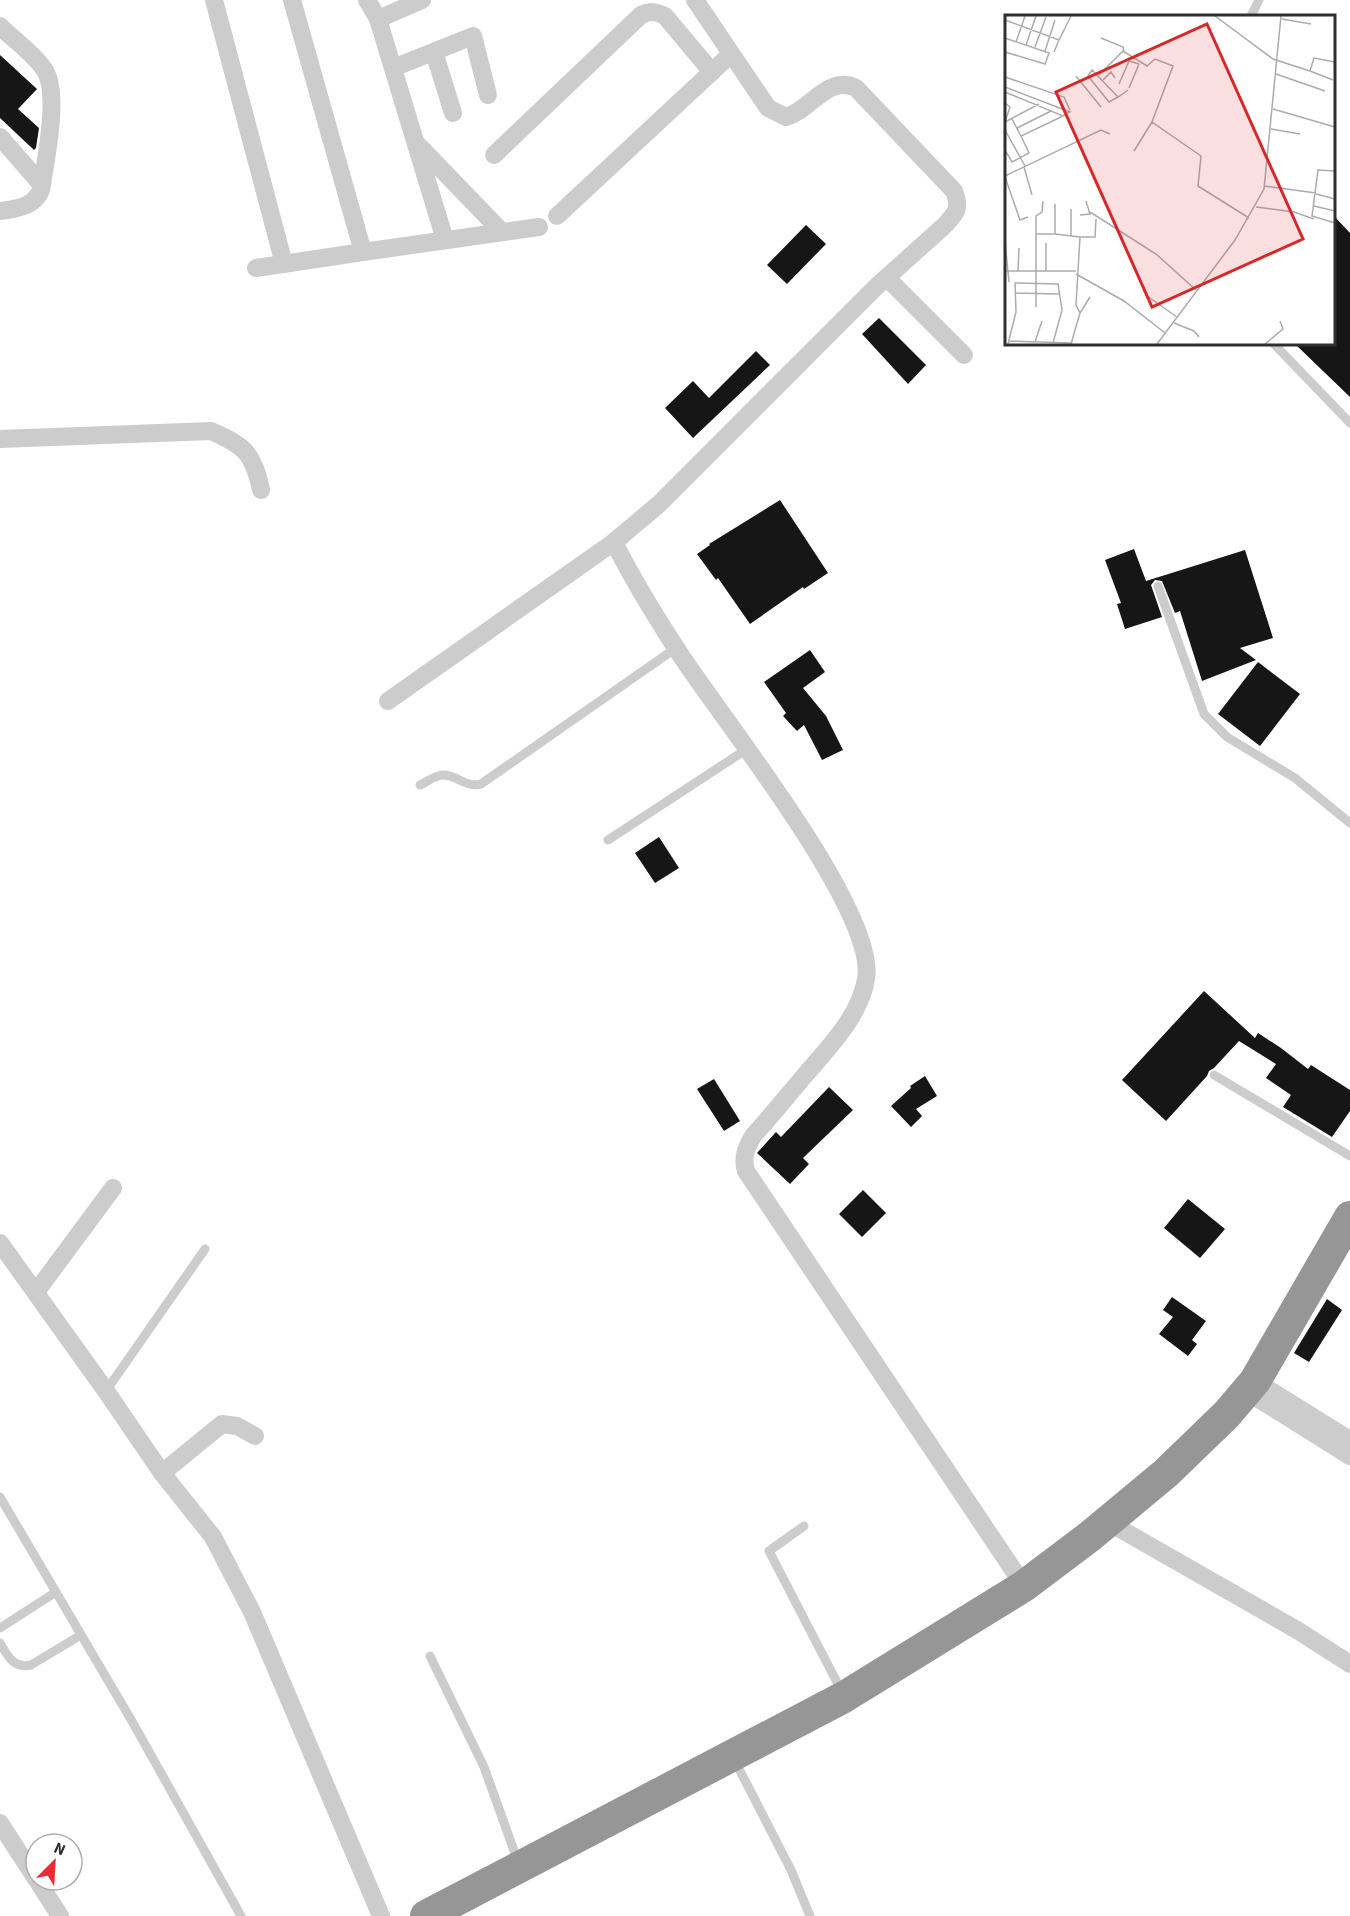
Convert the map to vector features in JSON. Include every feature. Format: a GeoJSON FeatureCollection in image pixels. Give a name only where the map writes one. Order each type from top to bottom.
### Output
{"type":"FeatureCollection","features":[{"type":"Feature","properties":{"kind":"highway"},"geometry":{"type":"LineString","coordinates":[[426,1916],[844,1697],[1024,1586],[1166,1473],[1227,1414],[1251,1386],[1350,1217]]}},
{"type":"Feature","properties":{"kind":"street"},"geometry":{"type":"LineString","coordinates":[[214,0],[284,264]]}},
{"type":"Feature","properties":{"kind":"street"},"geometry":{"type":"LineString","coordinates":[[292,0],[363,252]]}},
{"type":"Feature","properties":{"kind":"street"},"geometry":{"type":"LineString","coordinates":[[367,0],[378,20],[445,240]]}},
{"type":"Feature","properties":{"kind":"street"},"geometry":{"type":"LineString","coordinates":[[378,20],[422,0]]}},
{"type":"Feature","properties":{"kind":"street"},"geometry":{"type":"LineString","coordinates":[[388,701],[614,542],[658,504],[954,215],[958,201],[954,191],[856,88],[847,84],[833,86],[796,114],[786,117],[768,108],[695,0]]}},
{"type":"Feature","properties":{"kind":"street"},"geometry":{"type":"LineString","coordinates":[[494,154],[640,15],[656,12],[665,16],[711,72]]}},
{"type":"Feature","properties":{"kind":"street"},"geometry":{"type":"LineString","coordinates":[[0,26],[42,66],[51,81],[52,90],[41,193],[32,203],[0,211]]}},
{"type":"Feature","properties":{"kind":"street"},"geometry":{"type":"LineString","coordinates":[[393,68],[473,36],[488,95]]}},
{"type":"Feature","properties":{"kind":"street"},"geometry":{"type":"LineString","coordinates":[[434,52],[453,113]]}},
{"type":"Feature","properties":{"kind":"street"},"geometry":{"type":"LineString","coordinates":[[557,216],[731,54]]}},
{"type":"Feature","properties":{"kind":"street"},"geometry":{"type":"LineString","coordinates":[[0,138],[42,185]]}},
{"type":"Feature","properties":{"kind":"street"},"geometry":{"type":"LineString","coordinates":[[416,143],[502,232]]}},
{"type":"Feature","properties":{"kind":"street"},"geometry":{"type":"LineString","coordinates":[[256,268],[539,226]]}},
{"type":"Feature","properties":{"kind":"street"},"geometry":{"type":"LineString","coordinates":[[887,278],[964,355]]}},
{"type":"Feature","properties":{"kind":"street"},"geometry":{"type":"LineString","coordinates":[[0,439],[211,431],[231,440],[250,455],[261,489]]}},
{"type":"Feature","properties":{"kind":"street"},"geometry":{"type":"LineString","coordinates":[[614,542],[676,648],[818,854],[857,928],[867,960],[866,979],[853,1013],[838,1036],[753,1136],[745,1153],[746,1171],[1024,1586]]}},
{"type":"Feature","properties":{"kind":"street"},"geometry":{"type":"LineString","coordinates":[[36,1292],[113,1188]]}},
{"type":"Feature","properties":{"kind":"street"},"geometry":{"type":"LineString","coordinates":[[0,1243],[162,1473],[213,1537],[252,1612],[381,1916]]}},
{"type":"Feature","properties":{"kind":"street"},"geometry":{"type":"LineString","coordinates":[[1251,1386],[1350,1440]]}},
{"type":"Feature","properties":{"kind":"street"},"geometry":{"type":"LineString","coordinates":[[1251,1386],[1350,1456]]}},
{"type":"Feature","properties":{"kind":"street"},"geometry":{"type":"LineString","coordinates":[[162,1473],[222,1424],[237,1426],[255,1436]]}},
{"type":"Feature","properties":{"kind":"street"},"geometry":{"type":"LineString","coordinates":[[1108,1521],[1297,1630],[1350,1664]]}},
{"type":"Feature","properties":{"kind":"street"},"geometry":{"type":"LineString","coordinates":[[0,1823],[24,1860]]}},
{"type":"Feature","properties":{"kind":"street"},"geometry":{"type":"LineString","coordinates":[[44,1892],[60,1916]]}},
{"type":"Feature","properties":{"kind":"lane"},"geometry":{"type":"LineString","coordinates":[[1252,15],[1259,0]]}},
{"type":"Feature","properties":{"kind":"lane"},"geometry":{"type":"LineString","coordinates":[[1275,345],[1350,423]]}},
{"type":"Feature","properties":{"kind":"lane"},"geometry":{"type":"LineString","coordinates":[[1158,586],[1204,714],[1227,737],[1295,778],[1350,823]]}},
{"type":"Feature","properties":{"kind":"lane"},"geometry":{"type":"LineString","coordinates":[[420,785],[436,776],[445,775],[466,784],[474,786],[481,784],[676,648]]}},
{"type":"Feature","properties":{"kind":"lane"},"geometry":{"type":"LineString","coordinates":[[608,840],[747,749]]}},
{"type":"Feature","properties":{"kind":"lane"},"geometry":{"type":"LineString","coordinates":[[1214,1075],[1350,1155]]}},
{"type":"Feature","properties":{"kind":"lane"},"geometry":{"type":"LineString","coordinates":[[106,1391],[205,1249]]}},
{"type":"Feature","properties":{"kind":"lane"},"geometry":{"type":"LineString","coordinates":[[0,1497],[133,1723],[241,1916]]}},
{"type":"Feature","properties":{"kind":"lane"},"geometry":{"type":"LineString","coordinates":[[804,1526],[769,1551],[844,1697]]}},
{"type":"Feature","properties":{"kind":"lane"},"geometry":{"type":"LineString","coordinates":[[0,1628],[56,1592]]}},
{"type":"Feature","properties":{"kind":"lane"},"geometry":{"type":"LineString","coordinates":[[0,1643],[12,1662],[25,1666],[31,1665],[81,1635]]}},
{"type":"Feature","properties":{"kind":"lane"},"geometry":{"type":"LineString","coordinates":[[430,1656],[484,1767],[520,1867]]}},
{"type":"Feature","properties":{"kind":"lane"},"geometry":{"type":"LineString","coordinates":[[732,1756],[791,1870],[810,1916]]}},
{"type":"Feature","properties":{"kind":"building"},"geometry":{"type":"Polygon","coordinates":[[[0,55],[37,89],[18,109],[39,128],[34,150],[0,118],[0,55]]]}},
{"type":"Feature","properties":{"kind":"building"},"geometry":{"type":"Polygon","coordinates":[[[1335,217],[1350,233],[1350,397],[1296,345],[1335,345],[1335,217]]]}},
{"type":"Feature","properties":{"kind":"building"},"geometry":{"type":"Polygon","coordinates":[[[806,225],[826,244],[787,284],[767,265],[806,225]]]}},
{"type":"Feature","properties":{"kind":"building"},"geometry":{"type":"Polygon","coordinates":[[[879,318],[926,365],[908,384],[862,334],[879,318]]]}},
{"type":"Feature","properties":{"kind":"building"},"geometry":{"type":"Polygon","coordinates":[[[756,351],[770,365],[693,438],[665,408],[693,381],[709,398],[756,351]]]}},
{"type":"Feature","properties":{"kind":"building"},"geometry":{"type":"Polygon","coordinates":[[[780,500],[828,573],[804,589],[803,587],[750,624],[718,578],[716,580],[697,554],[709,544],[780,500]]]}},
{"type":"Feature","properties":{"kind":"building"},"geometry":{"type":"Polygon","coordinates":[[[1134,549],[1146,581],[1245,550],[1273,638],[1240,648],[1256,660],[1202,681],[1180,611],[1175,613],[1162,581],[1155,580],[1151,585],[1162,617],[1125,629],[1117,604],[1121,603],[1105,560],[1134,549]]]}},
{"type":"Feature","properties":{"kind":"building"},"geometry":{"type":"Polygon","coordinates":[[[810,650],[825,672],[803,688],[826,716],[843,750],[822,760],[804,725],[797,731],[783,716],[786,713],[764,682],[810,650]]]}},
{"type":"Feature","properties":{"kind":"building"},"geometry":{"type":"Polygon","coordinates":[[[1258,662],[1300,694],[1260,746],[1218,714],[1258,662]]]}},
{"type":"Feature","properties":{"kind":"building"},"geometry":{"type":"Polygon","coordinates":[[[659,837],[679,868],[655,883],[635,853],[659,837]]]}},
{"type":"Feature","properties":{"kind":"building"},"geometry":{"type":"Polygon","coordinates":[[[1204,991],[1255,1038],[1258,1033],[1308,1069],[1311,1065],[1350,1090],[1350,1111],[1332,1137],[1283,1107],[1291,1095],[1266,1078],[1276,1064],[1239,1041],[1209,1071],[1166,1121],[1122,1080],[1204,991]]]}},
{"type":"Feature","properties":{"kind":"building"},"geometry":{"type":"Polygon","coordinates":[[[925,1076],[937,1096],[916,1109],[922,1116],[911,1127],[891,1106],[911,1088],[910,1086],[925,1076]]]}},
{"type":"Feature","properties":{"kind":"building"},"geometry":{"type":"Polygon","coordinates":[[[714,1079],[740,1121],[724,1131],[697,1089],[714,1079]]]}},
{"type":"Feature","properties":{"kind":"building"},"geometry":{"type":"Polygon","coordinates":[[[829,1087],[853,1110],[803,1158],[809,1164],[790,1184],[757,1153],[776,1132],[781,1137],[829,1087]]]}},
{"type":"Feature","properties":{"kind":"building"},"geometry":{"type":"Polygon","coordinates":[[[863,1190],[886,1213],[862,1237],[839,1214],[863,1190]]]}},
{"type":"Feature","properties":{"kind":"building"},"geometry":{"type":"Polygon","coordinates":[[[1188,1199],[1225,1229],[1200,1258],[1164,1228],[1188,1199]]]}},
{"type":"Feature","properties":{"kind":"building"},"geometry":{"type":"Polygon","coordinates":[[[1172,1297],[1206,1321],[1192,1340],[1197,1344],[1188,1356],[1159,1334],[1173,1317],[1163,1310],[1172,1297]]]}},
{"type":"Feature","properties":{"kind":"building"},"geometry":{"type":"Polygon","coordinates":[[[1327,1299],[1342,1310],[1309,1362],[1294,1353],[1327,1299]]]}}]}
